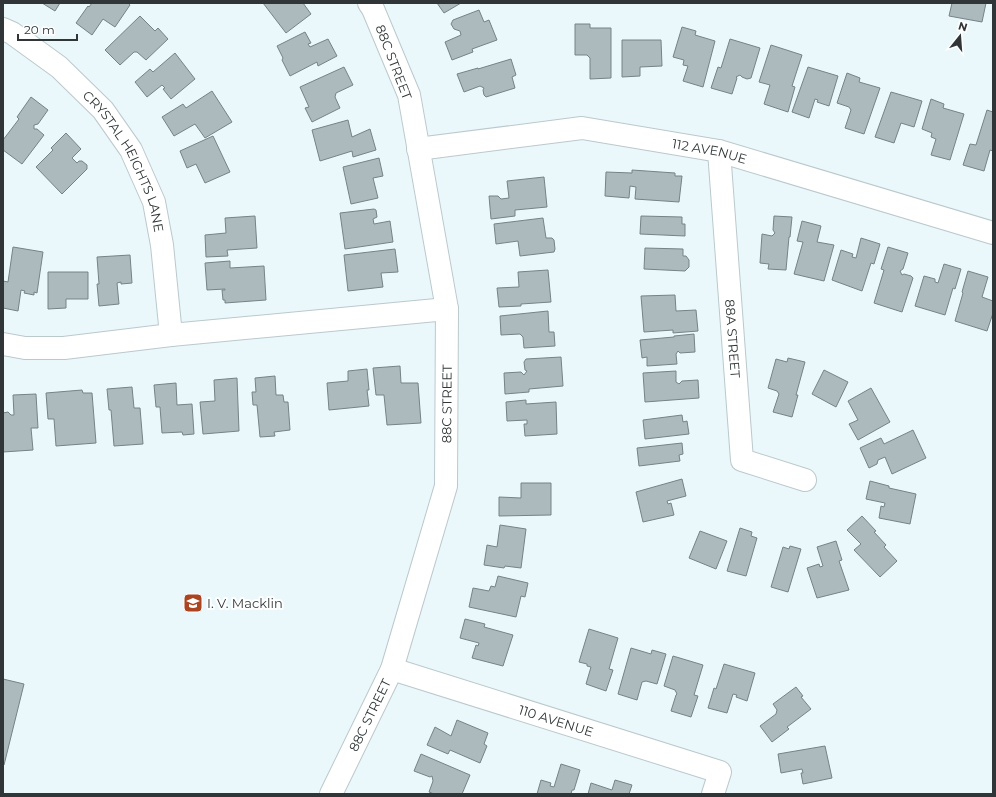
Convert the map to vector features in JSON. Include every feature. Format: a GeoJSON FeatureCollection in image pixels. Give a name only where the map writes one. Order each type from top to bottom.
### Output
{"type":"FeatureCollection","features":[{"type":"Feature","properties":{"kind":"street","name":"88C STREET"},"geometry":{"type":"LineString","coordinates":[[331,794],[392,669],[446,486],[447,309],[409,95],[373,9],[369,3]]}},
{"type":"Feature","properties":{"kind":"street","name":"CRYSTAL HEIGHTS LANE"},"geometry":{"type":"LineString","coordinates":[[3,29],[12,33],[59,67],[103,110],[131,150],[154,202],[162,245],[171,336]]}},
{"type":"Feature","properties":{"kind":"street","name":"112 AVENUE"},"geometry":{"type":"LineString","coordinates":[[418,149],[582,128],[719,151],[993,233]]}},
{"type":"Feature","properties":{"kind":"street","name":"88A STREET"},"geometry":{"type":"LineString","coordinates":[[719,151],[742,460],[805,480]]}},
{"type":"Feature","properties":{"kind":"street"},"geometry":{"type":"LineString","coordinates":[[3,344],[24,348],[64,348],[447,309]]}},
{"type":"Feature","properties":{"kind":"street","name":"110 AVENUE"},"geometry":{"type":"LineString","coordinates":[[392,669],[720,772],[713,794]]}},
{"type":"Feature","properties":{"kind":"building"},"geometry":{"type":"Polygon","coordinates":[[[42,3],[60,3],[55,11],[42,3]]]}},
{"type":"Feature","properties":{"kind":"building"},"geometry":{"type":"Polygon","coordinates":[[[92,3],[128,3],[130,5],[115,27],[103,19],[92,35],[76,23],[88,6],[89,7],[92,3]]]}},
{"type":"Feature","properties":{"kind":"building"},"geometry":{"type":"Polygon","coordinates":[[[263,3],[303,3],[311,14],[286,33],[263,3]]]}},
{"type":"Feature","properties":{"kind":"building"},"geometry":{"type":"Polygon","coordinates":[[[437,3],[461,3],[444,13],[437,3]]]}},
{"type":"Feature","properties":{"kind":"building"},"geometry":{"type":"Polygon","coordinates":[[[952,3],[986,3],[982,22],[949,16],[952,3]]]}},
{"type":"Feature","properties":{"kind":"building"},"geometry":{"type":"Polygon","coordinates":[[[479,10],[484,22],[489,20],[497,40],[472,49],[473,52],[452,60],[445,42],[461,35],[460,31],[454,29],[451,24],[453,20],[479,10]]]}},
{"type":"Feature","properties":{"kind":"building"},"geometry":{"type":"Polygon","coordinates":[[[140,16],[155,31],[158,28],[168,39],[146,60],[137,52],[134,52],[120,65],[105,50],[140,16]]]}},
{"type":"Feature","properties":{"kind":"building"},"geometry":{"type":"Polygon","coordinates":[[[575,24],[590,24],[590,28],[611,28],[611,78],[590,79],[590,58],[587,55],[575,55],[575,24]]]}},
{"type":"Feature","properties":{"kind":"building"},"geometry":{"type":"Polygon","coordinates":[[[682,27],[696,31],[695,35],[715,41],[703,87],[683,81],[688,66],[683,65],[684,60],[673,57],[682,27]]]}},
{"type":"Feature","properties":{"kind":"building"},"geometry":{"type":"Polygon","coordinates":[[[305,32],[311,43],[308,44],[310,47],[328,39],[337,56],[318,66],[317,62],[290,76],[277,46],[305,32]]]}},
{"type":"Feature","properties":{"kind":"building"},"geometry":{"type":"Polygon","coordinates":[[[730,39],[760,48],[751,78],[747,79],[740,75],[736,77],[737,78],[732,94],[711,88],[718,67],[721,68],[730,39]]]}},
{"type":"Feature","properties":{"kind":"building"},"geometry":{"type":"Polygon","coordinates":[[[622,40],[661,40],[662,66],[640,67],[640,76],[622,77],[622,40]]]}},
{"type":"Feature","properties":{"kind":"building"},"geometry":{"type":"Polygon","coordinates":[[[771,45],[802,55],[792,86],[795,87],[788,112],[764,104],[770,85],[759,82],[771,45]]]}},
{"type":"Feature","properties":{"kind":"building"},"geometry":{"type":"Polygon","coordinates":[[[175,53],[195,79],[171,99],[163,89],[165,88],[162,85],[147,97],[135,82],[150,69],[153,72],[175,53]]]}},
{"type":"Feature","properties":{"kind":"building"},"geometry":{"type":"Polygon","coordinates":[[[511,59],[516,75],[512,77],[515,88],[486,97],[484,95],[484,88],[480,86],[464,92],[457,74],[511,59]]]}},
{"type":"Feature","properties":{"kind":"building"},"geometry":{"type":"Polygon","coordinates":[[[344,67],[353,85],[336,93],[335,97],[340,108],[312,122],[305,108],[309,107],[300,87],[344,67]]]}},
{"type":"Feature","properties":{"kind":"building"},"geometry":{"type":"Polygon","coordinates":[[[808,67],[838,76],[829,106],[817,102],[818,100],[815,99],[809,118],[792,112],[808,67]]]}},
{"type":"Feature","properties":{"kind":"building"},"geometry":{"type":"Polygon","coordinates":[[[847,73],[860,78],[859,82],[880,88],[864,134],[845,128],[851,110],[849,107],[837,103],[847,73]]]}},
{"type":"Feature","properties":{"kind":"building"},"geometry":{"type":"Polygon","coordinates":[[[212,91],[232,122],[205,138],[195,124],[174,136],[162,117],[183,104],[186,108],[212,91]]]}},
{"type":"Feature","properties":{"kind":"building"},"geometry":{"type":"Polygon","coordinates":[[[891,92],[922,101],[914,127],[901,123],[894,143],[875,137],[891,92]]]}},
{"type":"Feature","properties":{"kind":"building"},"geometry":{"type":"Polygon","coordinates":[[[31,97],[48,110],[38,124],[34,125],[34,129],[37,129],[44,135],[22,164],[3,150],[3,140],[19,119],[17,117],[31,97]]]}},
{"type":"Feature","properties":{"kind":"building"},"geometry":{"type":"Polygon","coordinates":[[[931,99],[944,104],[943,108],[964,114],[950,160],[931,155],[936,139],[931,137],[932,133],[922,129],[931,99]]]}},
{"type":"Feature","properties":{"kind":"building"},"geometry":{"type":"Polygon","coordinates":[[[987,110],[993,112],[993,151],[990,150],[984,171],[963,165],[970,144],[976,145],[987,110]]]}},
{"type":"Feature","properties":{"kind":"building"},"geometry":{"type":"Polygon","coordinates":[[[348,120],[352,137],[370,129],[376,150],[353,157],[352,151],[320,161],[312,130],[348,120]]]}},
{"type":"Feature","properties":{"kind":"building"},"geometry":{"type":"Polygon","coordinates":[[[66,133],[81,149],[72,158],[77,163],[82,161],[87,165],[87,169],[62,194],[36,167],[53,150],[51,148],[66,133]]]}},
{"type":"Feature","properties":{"kind":"building"},"geometry":{"type":"Polygon","coordinates":[[[213,136],[230,172],[205,183],[196,164],[187,168],[180,151],[213,136]]]}},
{"type":"Feature","properties":{"kind":"building"},"geometry":{"type":"Polygon","coordinates":[[[379,158],[383,176],[373,178],[378,198],[351,204],[343,167],[379,158]]]}},
{"type":"Feature","properties":{"kind":"building"},"geometry":{"type":"Polygon","coordinates":[[[632,170],[675,173],[675,176],[682,176],[679,202],[635,199],[636,187],[630,186],[629,198],[605,196],[606,172],[632,173],[632,170]]]}},
{"type":"Feature","properties":{"kind":"building"},"geometry":{"type":"Polygon","coordinates":[[[544,177],[547,207],[515,210],[515,216],[491,219],[489,196],[498,196],[501,199],[509,198],[507,181],[544,177]]]}},
{"type":"Feature","properties":{"kind":"building"},"geometry":{"type":"Polygon","coordinates":[[[376,210],[377,217],[373,219],[374,224],[390,221],[393,242],[345,249],[340,213],[376,210]]]}},
{"type":"Feature","properties":{"kind":"building"},"geometry":{"type":"Polygon","coordinates":[[[255,216],[257,248],[227,250],[228,256],[206,257],[205,235],[226,233],[225,218],[255,216]]]}},
{"type":"Feature","properties":{"kind":"building"},"geometry":{"type":"Polygon","coordinates":[[[641,216],[682,217],[682,224],[685,224],[685,236],[640,234],[641,216]]]}},
{"type":"Feature","properties":{"kind":"building"},"geometry":{"type":"Polygon","coordinates":[[[774,216],[792,217],[786,270],[768,269],[769,264],[760,263],[762,234],[772,236],[775,233],[773,230],[774,216]]]}},
{"type":"Feature","properties":{"kind":"building"},"geometry":{"type":"Polygon","coordinates":[[[543,218],[546,238],[552,238],[554,240],[554,252],[520,256],[518,241],[496,244],[494,224],[543,218]]]}},
{"type":"Feature","properties":{"kind":"building"},"geometry":{"type":"Polygon","coordinates":[[[802,221],[821,226],[817,242],[834,245],[824,281],[794,274],[803,242],[797,241],[802,221]]]}},
{"type":"Feature","properties":{"kind":"building"},"geometry":{"type":"Polygon","coordinates":[[[861,238],[880,244],[874,264],[871,263],[862,291],[832,280],[841,250],[853,254],[852,257],[856,258],[861,238]]]}},
{"type":"Feature","properties":{"kind":"building"},"geometry":{"type":"Polygon","coordinates":[[[13,247],[43,252],[37,293],[34,292],[34,295],[24,293],[25,291],[21,290],[18,311],[3,308],[3,281],[8,282],[13,247]]]}},
{"type":"Feature","properties":{"kind":"building"},"geometry":{"type":"Polygon","coordinates":[[[888,247],[908,253],[903,269],[900,271],[902,275],[904,274],[913,278],[902,312],[874,303],[884,270],[881,269],[888,247]]]}},
{"type":"Feature","properties":{"kind":"building"},"geometry":{"type":"Polygon","coordinates":[[[645,248],[683,249],[683,256],[686,256],[689,260],[689,267],[685,271],[644,269],[645,248]]]}},
{"type":"Feature","properties":{"kind":"building"},"geometry":{"type":"Polygon","coordinates":[[[395,249],[398,272],[381,273],[383,287],[348,291],[344,255],[395,249]]]}},
{"type":"Feature","properties":{"kind":"building"},"geometry":{"type":"Polygon","coordinates":[[[130,255],[132,283],[117,283],[119,304],[99,306],[97,257],[130,255]]]}},
{"type":"Feature","properties":{"kind":"building"},"geometry":{"type":"Polygon","coordinates":[[[230,261],[230,268],[264,266],[266,300],[225,303],[225,300],[223,300],[222,290],[225,289],[207,290],[205,263],[230,261]]]}},
{"type":"Feature","properties":{"kind":"building"},"geometry":{"type":"Polygon","coordinates":[[[944,264],[961,269],[955,289],[953,288],[945,315],[915,306],[924,276],[935,279],[935,282],[938,283],[944,264]]]}},
{"type":"Feature","properties":{"kind":"building"},"geometry":{"type":"Polygon","coordinates":[[[548,270],[551,302],[499,307],[497,288],[519,287],[518,272],[548,270]]]}},
{"type":"Feature","properties":{"kind":"building"},"geometry":{"type":"Polygon","coordinates":[[[968,271],[988,277],[982,297],[993,301],[993,313],[987,331],[955,321],[968,271]]]}},
{"type":"Feature","properties":{"kind":"building"},"geometry":{"type":"Polygon","coordinates":[[[48,272],[88,272],[88,299],[66,299],[66,308],[48,309],[48,272]]]}},
{"type":"Feature","properties":{"kind":"building"},"geometry":{"type":"Polygon","coordinates":[[[675,295],[676,311],[696,310],[698,331],[673,333],[673,330],[644,332],[641,296],[675,295]]]}},
{"type":"Feature","properties":{"kind":"building"},"geometry":{"type":"Polygon","coordinates":[[[548,311],[549,332],[554,332],[555,346],[524,348],[523,337],[520,334],[501,335],[500,316],[548,311]]]}},
{"type":"Feature","properties":{"kind":"building"},"geometry":{"type":"Polygon","coordinates":[[[694,334],[695,352],[680,353],[678,351],[676,354],[677,364],[647,366],[647,357],[642,358],[640,340],[694,334]]]}},
{"type":"Feature","properties":{"kind":"building"},"geometry":{"type":"Polygon","coordinates":[[[561,357],[563,386],[529,389],[529,392],[505,394],[504,373],[521,372],[524,375],[527,371],[525,370],[524,362],[526,359],[561,357]]]}},
{"type":"Feature","properties":{"kind":"building"},"geometry":{"type":"Polygon","coordinates":[[[788,358],[805,362],[792,417],[773,412],[779,394],[777,391],[768,388],[776,359],[787,362],[788,358]]]}},
{"type":"Feature","properties":{"kind":"building"},"geometry":{"type":"Polygon","coordinates":[[[400,366],[401,383],[418,383],[421,423],[387,425],[384,395],[376,395],[373,368],[400,366]]]}},
{"type":"Feature","properties":{"kind":"building"},"geometry":{"type":"Polygon","coordinates":[[[367,369],[369,406],[329,410],[327,383],[348,381],[348,371],[367,369]]]}},
{"type":"Feature","properties":{"kind":"building"},"geometry":{"type":"Polygon","coordinates":[[[824,370],[848,382],[836,407],[812,394],[824,370]]]}},
{"type":"Feature","properties":{"kind":"building"},"geometry":{"type":"Polygon","coordinates":[[[676,371],[676,382],[679,384],[682,381],[698,380],[699,398],[645,402],[643,373],[676,371]]]}},
{"type":"Feature","properties":{"kind":"building"},"geometry":{"type":"Polygon","coordinates":[[[275,376],[276,395],[283,395],[284,402],[288,402],[290,430],[274,432],[275,436],[260,437],[257,405],[253,405],[252,392],[256,392],[255,378],[275,376]]]}},
{"type":"Feature","properties":{"kind":"building"},"geometry":{"type":"Polygon","coordinates":[[[237,378],[239,431],[203,434],[200,402],[215,401],[214,380],[237,378]]]}},
{"type":"Feature","properties":{"kind":"building"},"geometry":{"type":"Polygon","coordinates":[[[176,383],[177,405],[192,404],[194,434],[183,435],[182,432],[162,433],[160,407],[156,407],[154,385],[176,383]]]}},
{"type":"Feature","properties":{"kind":"building"},"geometry":{"type":"Polygon","coordinates":[[[132,387],[134,408],[140,408],[143,444],[114,446],[111,410],[109,410],[107,389],[132,387]]]}},
{"type":"Feature","properties":{"kind":"building"},"geometry":{"type":"Polygon","coordinates":[[[871,388],[890,422],[858,440],[849,424],[858,420],[848,401],[871,388]]]}},
{"type":"Feature","properties":{"kind":"building"},"geometry":{"type":"Polygon","coordinates":[[[82,390],[83,393],[92,393],[96,443],[56,446],[54,419],[48,419],[46,393],[82,390]]]}},
{"type":"Feature","properties":{"kind":"building"},"geometry":{"type":"Polygon","coordinates":[[[36,394],[38,428],[31,428],[33,450],[3,452],[3,413],[8,412],[11,415],[14,415],[13,395],[36,394]]]}},
{"type":"Feature","properties":{"kind":"building"},"geometry":{"type":"Polygon","coordinates":[[[526,400],[526,404],[556,402],[557,434],[525,436],[524,424],[527,424],[527,420],[507,421],[506,402],[526,400]]]}},
{"type":"Feature","properties":{"kind":"building"},"geometry":{"type":"Polygon","coordinates":[[[682,415],[683,422],[687,421],[689,434],[645,439],[643,420],[682,415]]]}},
{"type":"Feature","properties":{"kind":"building"},"geometry":{"type":"Polygon","coordinates":[[[913,430],[926,458],[892,474],[885,457],[878,460],[877,464],[869,468],[860,448],[881,438],[884,444],[913,430]]]}},
{"type":"Feature","properties":{"kind":"building"},"geometry":{"type":"Polygon","coordinates":[[[682,443],[683,454],[679,455],[680,461],[639,466],[637,448],[682,443]]]}},
{"type":"Feature","properties":{"kind":"building"},"geometry":{"type":"Polygon","coordinates":[[[682,479],[686,496],[667,501],[668,504],[671,503],[674,515],[643,522],[636,492],[682,479]]]}},
{"type":"Feature","properties":{"kind":"building"},"geometry":{"type":"Polygon","coordinates":[[[870,481],[889,486],[889,488],[916,494],[910,524],[879,518],[881,506],[884,507],[885,503],[866,499],[870,481]]]}},
{"type":"Feature","properties":{"kind":"building"},"geometry":{"type":"Polygon","coordinates":[[[521,483],[551,483],[551,515],[499,516],[499,497],[521,498],[521,483]]]}},
{"type":"Feature","properties":{"kind":"building"},"geometry":{"type":"Polygon","coordinates":[[[862,516],[876,531],[874,532],[886,545],[884,547],[897,561],[880,577],[854,550],[861,544],[847,530],[862,516]]]}},
{"type":"Feature","properties":{"kind":"building"},"geometry":{"type":"Polygon","coordinates":[[[500,525],[526,529],[521,568],[505,566],[504,568],[484,565],[487,545],[497,547],[500,525]]]}},
{"type":"Feature","properties":{"kind":"building"},"geometry":{"type":"Polygon","coordinates":[[[740,528],[752,532],[751,536],[757,538],[746,576],[727,571],[740,528]]]}},
{"type":"Feature","properties":{"kind":"building"},"geometry":{"type":"Polygon","coordinates":[[[700,531],[727,541],[716,569],[689,558],[700,531]]]}},
{"type":"Feature","properties":{"kind":"building"},"geometry":{"type":"Polygon","coordinates":[[[836,541],[842,560],[839,561],[849,590],[817,598],[807,568],[819,564],[820,567],[823,566],[817,547],[836,541]]]}},
{"type":"Feature","properties":{"kind":"building"},"geometry":{"type":"Polygon","coordinates":[[[790,546],[801,549],[788,592],[771,587],[783,547],[789,549],[790,546]]]}},
{"type":"Feature","properties":{"kind":"building"},"geometry":{"type":"Polygon","coordinates":[[[498,576],[528,583],[525,597],[521,596],[516,617],[469,607],[473,588],[489,591],[491,586],[495,587],[498,576]]]}},
{"type":"Feature","properties":{"kind":"building"},"geometry":{"type":"Polygon","coordinates":[[[465,619],[485,624],[484,627],[513,635],[503,666],[472,658],[476,645],[478,646],[479,643],[460,638],[465,619]]]}},
{"type":"Feature","properties":{"kind":"building"},"geometry":{"type":"Polygon","coordinates":[[[589,629],[618,638],[609,669],[613,670],[606,691],[586,684],[591,667],[587,666],[587,664],[579,662],[589,629]]]}},
{"type":"Feature","properties":{"kind":"building"},"geometry":{"type":"Polygon","coordinates":[[[631,648],[651,654],[652,650],[666,654],[657,684],[646,681],[642,682],[637,700],[618,694],[631,648]]]}},
{"type":"Feature","properties":{"kind":"building"},"geometry":{"type":"Polygon","coordinates":[[[673,656],[703,665],[694,695],[698,696],[691,717],[671,711],[677,694],[675,690],[664,686],[673,656]]]}},
{"type":"Feature","properties":{"kind":"building"},"geometry":{"type":"Polygon","coordinates":[[[724,664],[755,673],[747,701],[736,697],[737,695],[733,694],[727,713],[708,708],[724,664]]]}},
{"type":"Feature","properties":{"kind":"building"},"geometry":{"type":"Polygon","coordinates":[[[3,679],[24,684],[4,765],[3,765],[3,679]]]}},
{"type":"Feature","properties":{"kind":"building"},"geometry":{"type":"Polygon","coordinates":[[[796,687],[803,696],[801,697],[811,709],[787,727],[789,729],[772,742],[760,726],[776,714],[777,710],[773,704],[796,687]]]}},
{"type":"Feature","properties":{"kind":"building"},"geometry":{"type":"Polygon","coordinates":[[[457,720],[488,733],[484,744],[487,746],[480,763],[450,750],[448,754],[427,745],[435,727],[451,736],[457,720]]]}},
{"type":"Feature","properties":{"kind":"building"},"geometry":{"type":"Polygon","coordinates":[[[825,746],[832,778],[803,784],[801,773],[803,773],[802,769],[781,773],[778,754],[825,746]]]}},
{"type":"Feature","properties":{"kind":"building"},"geometry":{"type":"Polygon","coordinates":[[[421,754],[470,775],[462,794],[434,794],[429,792],[433,781],[432,776],[430,777],[414,771],[421,754]]]}},
{"type":"Feature","properties":{"kind":"building"},"geometry":{"type":"Polygon","coordinates":[[[561,764],[580,770],[574,790],[572,790],[571,794],[537,794],[541,780],[551,783],[550,786],[554,787],[561,764]]]}},
{"type":"Feature","properties":{"kind":"building"},"geometry":{"type":"Polygon","coordinates":[[[615,780],[632,785],[629,794],[588,794],[591,783],[612,790],[615,780]]]}},
{"type":"Feature","properties":{"kind":"place","name":"I. V. Macklin"},"geometry":{"type":"Point","coordinates":[193,603]}}]}
